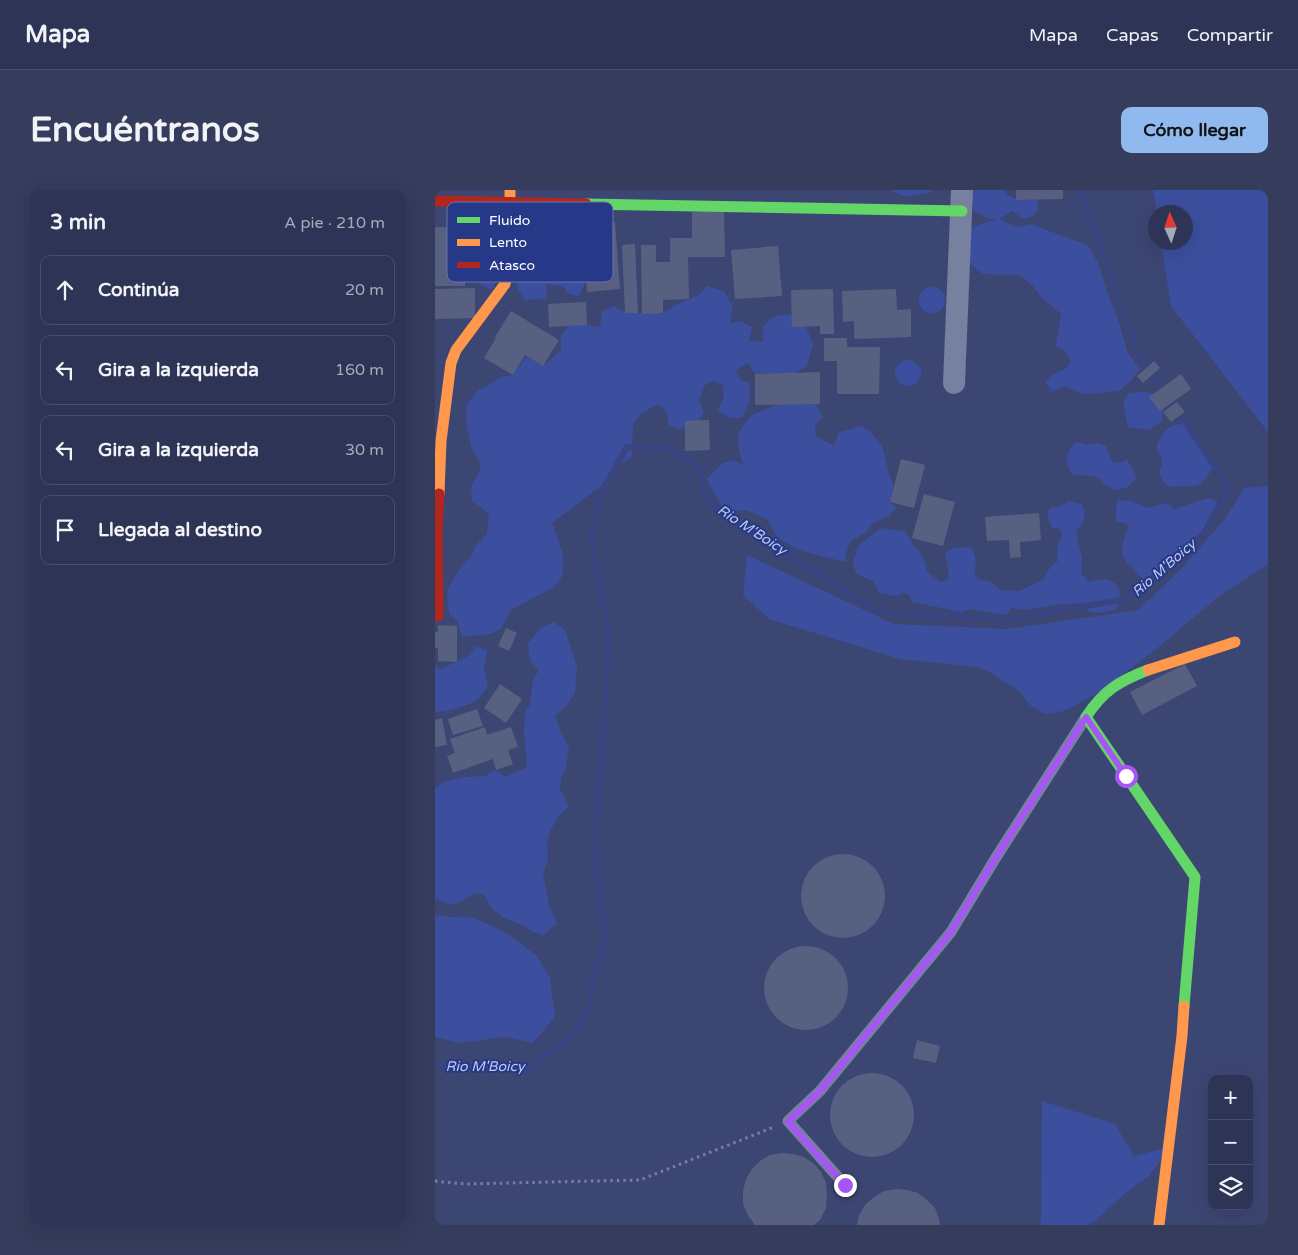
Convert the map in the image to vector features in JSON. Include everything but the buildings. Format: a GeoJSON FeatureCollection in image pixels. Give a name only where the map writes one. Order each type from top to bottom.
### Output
{"type":"FeatureCollection","features":[{"type":"Feature","properties":{"kind":"street"},"geometry":{"type":"LineString","coordinates":[[435,201],[510,196],[962,200],[954,383]]}},
{"type":"Feature","properties":{"kind":"street"},"geometry":{"type":"LineString","coordinates":[[438,616],[437,530],[441,451],[451,364],[456,350],[495,300],[505,282]]}},
{"type":"Feature","properties":{"kind":"street"},"geometry":{"type":"LineString","coordinates":[[1159,1225],[1182,1036],[1195,877],[1086,717],[1094,705],[1107,692],[1134,676],[1160,665],[1235,642]]}},
{"type":"Feature","properties":{"kind":"lane"},"geometry":{"type":"LineString","coordinates":[[845,1185],[788,1122],[820,1091],[951,932],[995,859],[1086,717]]}},
{"type":"Feature","properties":{"kind":"path"},"geometry":{"type":"LineString","coordinates":[[435,1181],[465,1184],[640,1180],[788,1122]]}},
{"type":"Feature","properties":{"kind":"shaded area"},"geometry":{"type":"Polygon","coordinates":[[[891,190],[932,190],[929,193],[905,197],[891,190]]]}},
{"type":"Feature","properties":{"kind":"shaded area"},"geometry":{"type":"Polygon","coordinates":[[[971,190],[1004,190],[1010,197],[1023,200],[1037,200],[1038,211],[1031,217],[1023,219],[1013,211],[999,219],[1016,227],[1032,224],[1088,245],[1098,263],[1128,353],[1140,369],[1130,382],[1119,391],[1084,394],[1064,386],[1052,392],[1046,382],[1052,375],[1066,368],[1071,361],[1065,351],[1056,346],[1061,314],[1041,297],[1032,285],[1019,275],[983,274],[970,263],[966,234],[978,225],[997,219],[987,218],[973,210],[971,190]]]}},
{"type":"Feature","properties":{"kind":"shaded area"},"geometry":{"type":"Polygon","coordinates":[[[1153,190],[1268,190],[1268,432],[1171,306],[1162,250],[1193,250],[1193,205],[1156,205],[1153,190]]]}},
{"type":"Feature","properties":{"kind":"shaded area"},"geometry":{"type":"Polygon","coordinates":[[[476,282],[496,282],[492,290],[476,282]]]}},
{"type":"Feature","properties":{"kind":"shaded area"},"geometry":{"type":"Polygon","coordinates":[[[517,282],[586,282],[579,296],[566,293],[566,288],[547,284],[546,298],[525,300],[517,288],[517,282]]]}},
{"type":"Feature","properties":{"kind":"shaded area"},"geometry":{"type":"Polygon","coordinates":[[[707,286],[725,292],[733,308],[730,323],[740,321],[752,327],[749,341],[763,342],[763,326],[775,316],[792,314],[806,327],[813,344],[807,366],[785,378],[768,373],[755,374],[748,363],[736,370],[741,381],[749,382],[750,399],[742,418],[729,418],[718,411],[724,396],[723,385],[713,381],[705,385],[699,400],[704,413],[694,426],[679,429],[669,425],[667,413],[658,404],[642,413],[633,423],[632,457],[622,463],[615,475],[552,523],[563,554],[561,579],[554,587],[511,610],[501,629],[490,634],[462,637],[457,621],[449,614],[447,591],[459,570],[472,555],[476,545],[487,534],[489,514],[472,501],[471,486],[479,473],[481,463],[472,450],[466,422],[467,404],[478,390],[500,377],[513,375],[526,356],[543,366],[561,350],[561,335],[569,326],[587,325],[600,327],[602,311],[614,306],[625,313],[663,313],[699,295],[707,286]]]}},
{"type":"Feature","properties":{"kind":"shaded area"},"geometry":{"type":"Polygon","coordinates":[[[932,287],[941,291],[945,300],[941,309],[932,313],[923,309],[919,300],[923,291],[932,287]]]}},
{"type":"Feature","properties":{"kind":"shaded area"},"geometry":{"type":"Polygon","coordinates":[[[908,360],[917,364],[921,373],[917,382],[908,386],[899,382],[895,373],[899,364],[908,360]]]}},
{"type":"Feature","properties":{"kind":"shaded area"},"geometry":{"type":"Polygon","coordinates":[[[1129,393],[1153,393],[1163,408],[1162,421],[1149,430],[1128,427],[1123,402],[1129,393]]]}},
{"type":"Feature","properties":{"kind":"shaded area"},"geometry":{"type":"Polygon","coordinates":[[[810,397],[823,417],[815,425],[816,436],[834,446],[839,432],[862,426],[882,445],[889,474],[894,485],[890,502],[897,508],[888,517],[875,522],[865,533],[851,541],[845,562],[798,550],[776,536],[768,520],[758,515],[745,510],[725,513],[707,479],[723,463],[734,460],[743,465],[739,450],[738,433],[752,415],[779,404],[810,397]]]}},
{"type":"Feature","properties":{"kind":"shaded area"},"geometry":{"type":"Polygon","coordinates":[[[1185,423],[1215,466],[1201,484],[1170,487],[1164,483],[1159,473],[1162,462],[1161,456],[1157,451],[1158,444],[1163,433],[1169,428],[1185,423]]]}},
{"type":"Feature","properties":{"kind":"shaded area"},"geometry":{"type":"Polygon","coordinates":[[[1076,442],[1088,445],[1099,443],[1106,446],[1112,462],[1120,463],[1127,459],[1137,478],[1126,488],[1115,490],[1105,485],[1098,477],[1072,474],[1067,457],[1076,442]]]}},
{"type":"Feature","properties":{"kind":"shaded area"},"geometry":{"type":"Polygon","coordinates":[[[1268,486],[1268,564],[1218,597],[1155,650],[1095,695],[1064,711],[1044,714],[1030,705],[1020,692],[993,674],[978,667],[900,659],[769,619],[743,595],[747,555],[894,624],[1007,629],[1138,610],[1180,570],[1224,520],[1245,488],[1268,486]]]}},
{"type":"Feature","properties":{"kind":"shaded area"},"geometry":{"type":"Polygon","coordinates":[[[1209,498],[1217,501],[1219,504],[1204,533],[1147,582],[1127,563],[1122,549],[1129,525],[1116,521],[1117,500],[1131,501],[1148,508],[1167,503],[1174,509],[1209,498]]]}},
{"type":"Feature","properties":{"kind":"shaded area"},"geometry":{"type":"Polygon","coordinates":[[[1068,501],[1082,504],[1084,511],[1083,522],[1076,530],[1082,559],[1081,573],[1089,582],[1097,580],[1111,581],[1119,588],[1119,602],[1115,610],[1090,612],[1077,603],[1026,610],[1012,608],[1006,615],[971,609],[962,612],[912,602],[910,596],[904,593],[895,596],[879,593],[873,580],[869,580],[856,573],[853,562],[859,545],[881,528],[904,531],[920,552],[927,571],[940,582],[946,581],[949,576],[945,553],[953,548],[971,547],[975,559],[974,572],[978,579],[991,582],[1001,590],[1019,591],[1043,580],[1053,564],[1058,561],[1057,548],[1062,535],[1060,529],[1052,528],[1047,514],[1050,508],[1062,506],[1068,501]]]}},
{"type":"Feature","properties":{"kind":"shaded area"},"geometry":{"type":"Polygon","coordinates":[[[554,622],[565,630],[577,667],[575,693],[566,706],[555,716],[569,748],[560,789],[569,806],[558,817],[550,831],[547,843],[548,859],[543,875],[549,905],[557,923],[544,935],[533,932],[522,925],[506,919],[492,909],[483,893],[474,894],[456,904],[447,904],[435,898],[435,789],[443,782],[464,777],[485,776],[496,770],[505,777],[527,767],[524,733],[525,713],[530,704],[533,680],[539,670],[530,661],[528,643],[540,629],[554,622]]]}},
{"type":"Feature","properties":{"kind":"shaded area"},"geometry":{"type":"Polygon","coordinates":[[[476,646],[487,650],[484,668],[488,686],[478,699],[469,704],[452,710],[435,712],[435,667],[441,669],[468,656],[476,646]]]}},
{"type":"Feature","properties":{"kind":"shaded area"},"geometry":{"type":"Polygon","coordinates":[[[435,917],[473,918],[497,928],[536,955],[550,978],[555,1017],[533,1043],[504,1037],[459,1043],[435,1037],[435,917]]]}},
{"type":"Feature","properties":{"kind":"shaded area"},"geometry":{"type":"Polygon","coordinates":[[[1042,1101],[1115,1124],[1134,1156],[1170,1147],[1149,1176],[1088,1225],[1041,1225],[1042,1101]]]}},
{"type":"Feature","properties":{"kind":"waterway","name":"Rio M'Boicy"},"geometry":{"type":"LineString","coordinates":[[435,1066],[528,1069],[568,1039],[587,1015],[594,979],[606,938],[596,868],[597,809],[609,632],[596,566],[592,534],[601,493],[627,447],[668,447],[699,467],[708,502],[879,612],[1007,619],[1127,599],[1204,533],[1229,487],[1137,352],[1080,190]]}},
{"type":"Feature","properties":{"kind":"traffic: fast"},"geometry":{"type":"LineString","coordinates":[[613,205],[962,211]]}},
{"type":"Feature","properties":{"kind":"traffic: fast"},"geometry":{"type":"LineString","coordinates":[[1148,670],[1128,678],[1105,694],[1086,717],[1195,877],[1184,1006]]}},
{"type":"Feature","properties":{"kind":"traffic: slow"},"geometry":{"type":"LineString","coordinates":[[510,190],[510,202]]}},
{"type":"Feature","properties":{"kind":"traffic: slow"},"geometry":{"type":"LineString","coordinates":[[439,494],[441,441],[451,363],[456,350],[505,282]]}},
{"type":"Feature","properties":{"kind":"traffic: slow"},"geometry":{"type":"LineString","coordinates":[[1148,670],[1235,642]]}},
{"type":"Feature","properties":{"kind":"traffic: slow"},"geometry":{"type":"LineString","coordinates":[[1159,1225],[1184,1006]]}},
{"type":"Feature","properties":{"kind":"traffic: jam"},"geometry":{"type":"LineString","coordinates":[[435,201],[485,202]]}},
{"type":"Feature","properties":{"kind":"traffic: jam"},"geometry":{"type":"LineString","coordinates":[[438,616],[437,530],[439,494]]}},
{"type":"Feature","properties":{"kind":"route"},"geometry":{"type":"LineString","coordinates":[[845,1185],[788,1122],[820,1091],[951,932],[995,859],[1086,717],[1126,776]]}}]}
